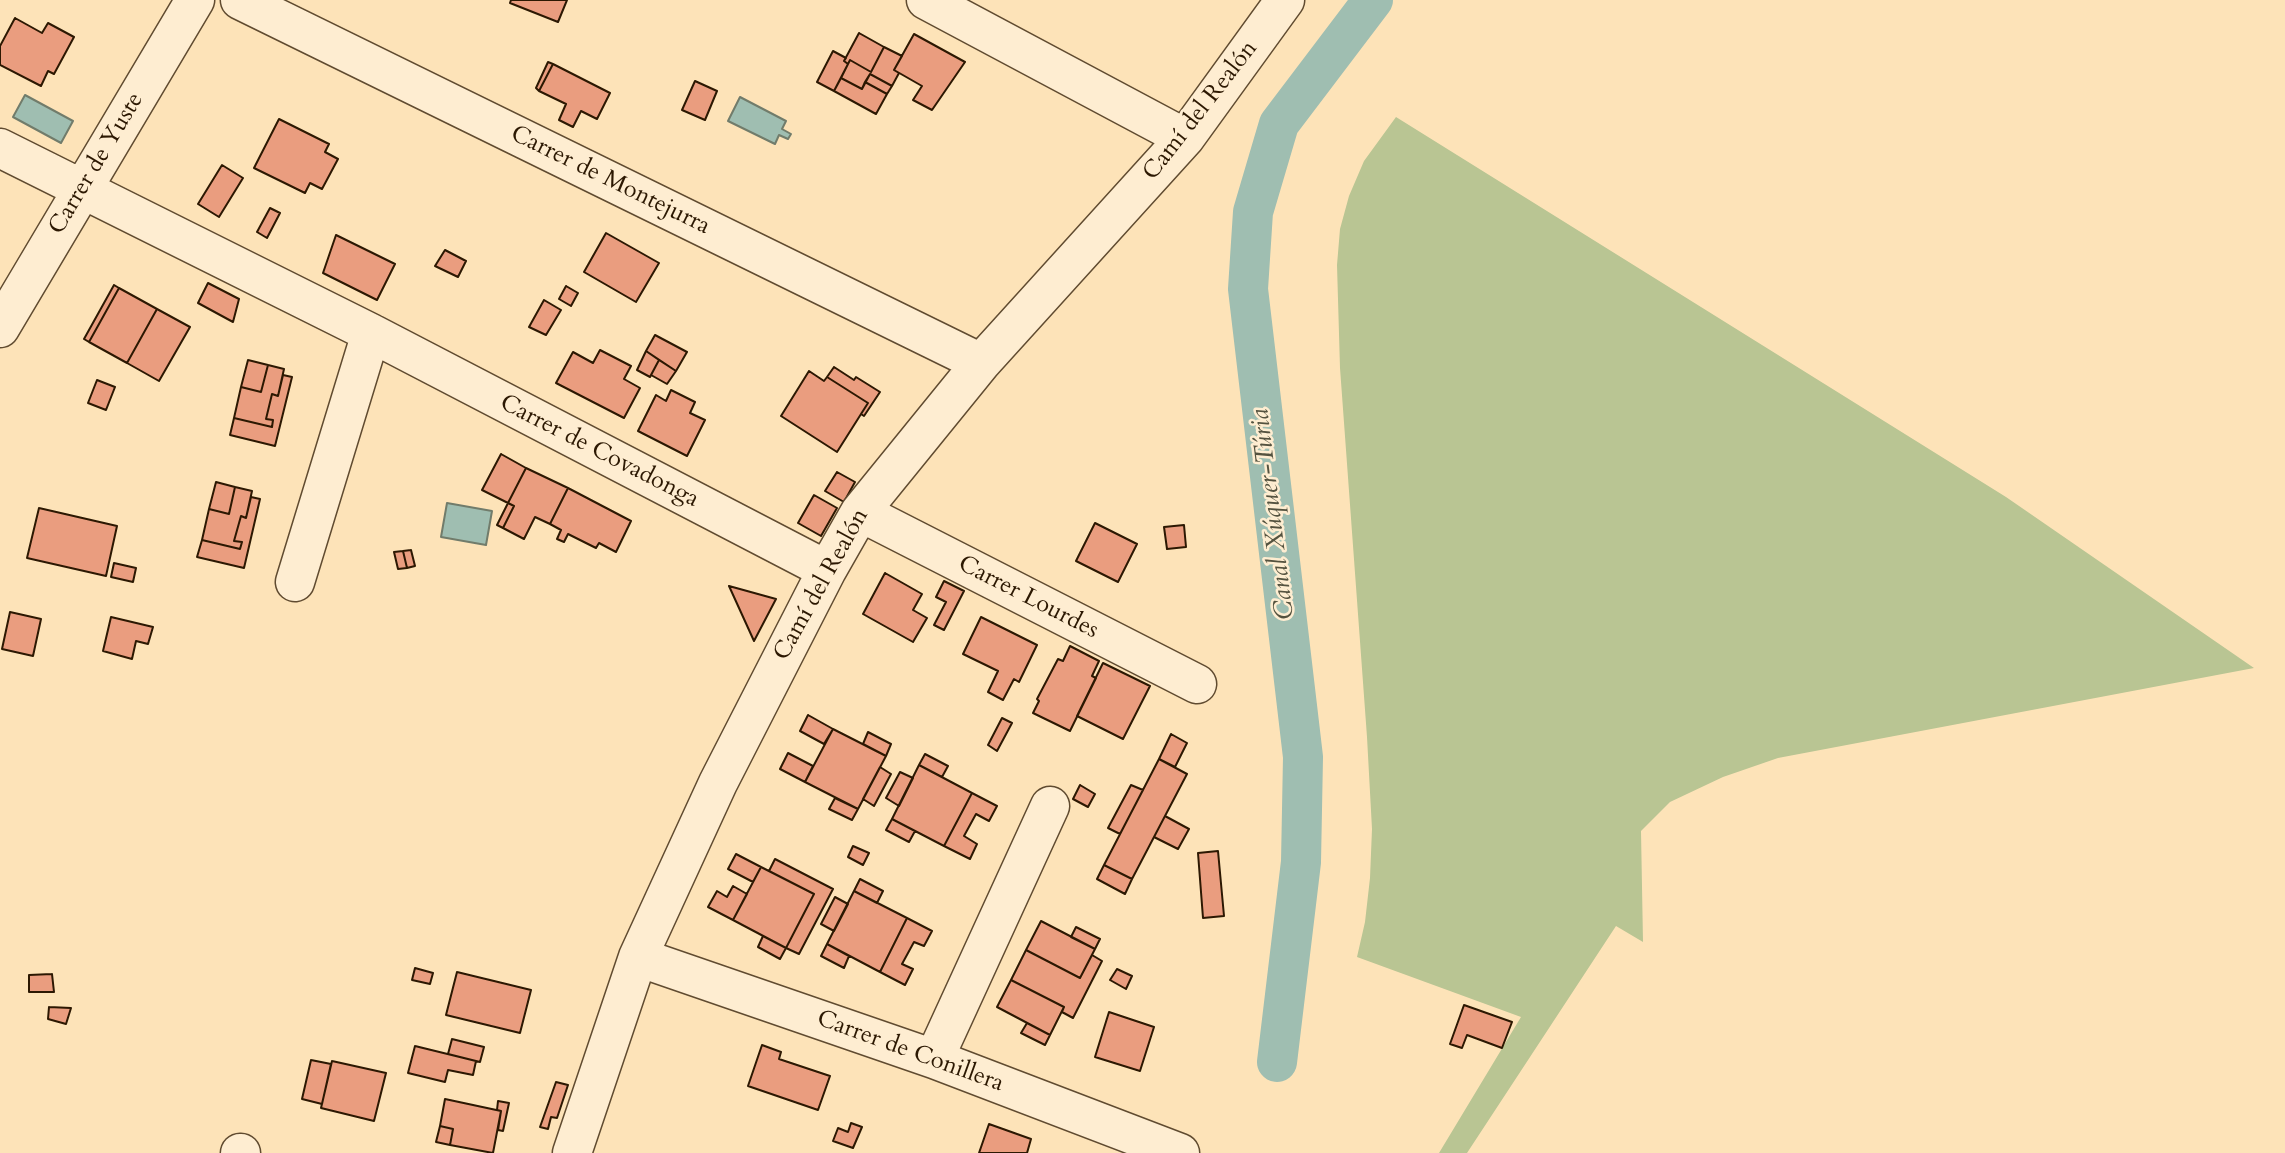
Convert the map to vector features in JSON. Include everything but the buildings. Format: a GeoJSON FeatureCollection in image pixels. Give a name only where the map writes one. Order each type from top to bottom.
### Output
{"type":"FeatureCollection","features":[{"type":"Feature","properties":{"kind":"street","name":"Carrer de Yuste"},"geometry":{"type":"LineString","coordinates":[[0,328],[195,0]]}},
{"type":"Feature","properties":{"kind":"street","name":"Carrer de Montejurra"},"geometry":{"type":"LineString","coordinates":[[240,0],[981,363]]}},
{"type":"Feature","properties":{"kind":"street"},"geometry":{"type":"LineString","coordinates":[[926,0],[1185,138]]}},
{"type":"Feature","properties":{"kind":"street","name":"Camí del Realón"},"geometry":{"type":"LineString","coordinates":[[572,1153],[638,957],[718,783],[827,570],[860,512],[981,363],[1185,138],[1285,0]]}},
{"type":"Feature","properties":{"kind":"street","name":"Carrer de Covadonga"},"geometry":{"type":"LineString","coordinates":[[0,148],[371,333],[827,570]]}},
{"type":"Feature","properties":{"kind":"street"},"geometry":{"type":"LineString","coordinates":[[295,583],[371,333]]}},
{"type":"Feature","properties":{"kind":"street","name":"Carrer Lourdes"},"geometry":{"type":"LineString","coordinates":[[860,512],[1197,684]]}},
{"type":"Feature","properties":{"kind":"street"},"geometry":{"type":"LineString","coordinates":[[934,1059],[1050,806]]}},
{"type":"Feature","properties":{"kind":"street","name":"Carrer de Conillera"},"geometry":{"type":"LineString","coordinates":[[638,957],[934,1059],[1180,1153]]}},
{"type":"Feature","properties":{"kind":"green space"},"geometry":{"type":"Polygon","coordinates":[[[1396,117],[2006,497],[2254,668],[1778,758],[1723,777],[1670,802],[1641,831],[1643,942],[1616,926],[1467,1153],[1439,1153],[1521,1017],[1357,957],[1365,922],[1372,829],[1340,368],[1337,265],[1340,229],[1349,196],[1364,161],[1396,117]]]}},
{"type":"Feature","properties":{"kind":"shaded area"},"geometry":{"type":"Polygon","coordinates":[[[25,95],[73,121],[61,143],[13,117],[25,95]]]}},
{"type":"Feature","properties":{"kind":"shaded area"},"geometry":{"type":"Polygon","coordinates":[[[740,97],[786,121],[782,129],[791,134],[788,139],[779,135],[775,144],[728,121],[740,97]]]}},
{"type":"Feature","properties":{"kind":"shaded area"},"geometry":{"type":"Polygon","coordinates":[[[447,503],[492,511],[486,545],[441,537],[447,503]]]}},
{"type":"Feature","properties":{"kind":"waterway","name":"Canal Xúquer-Túria"},"geometry":{"type":"LineString","coordinates":[[1277,1062],[1301,862],[1303,757],[1248,289],[1253,212],[1279,124],[1373,0]]}}]}
